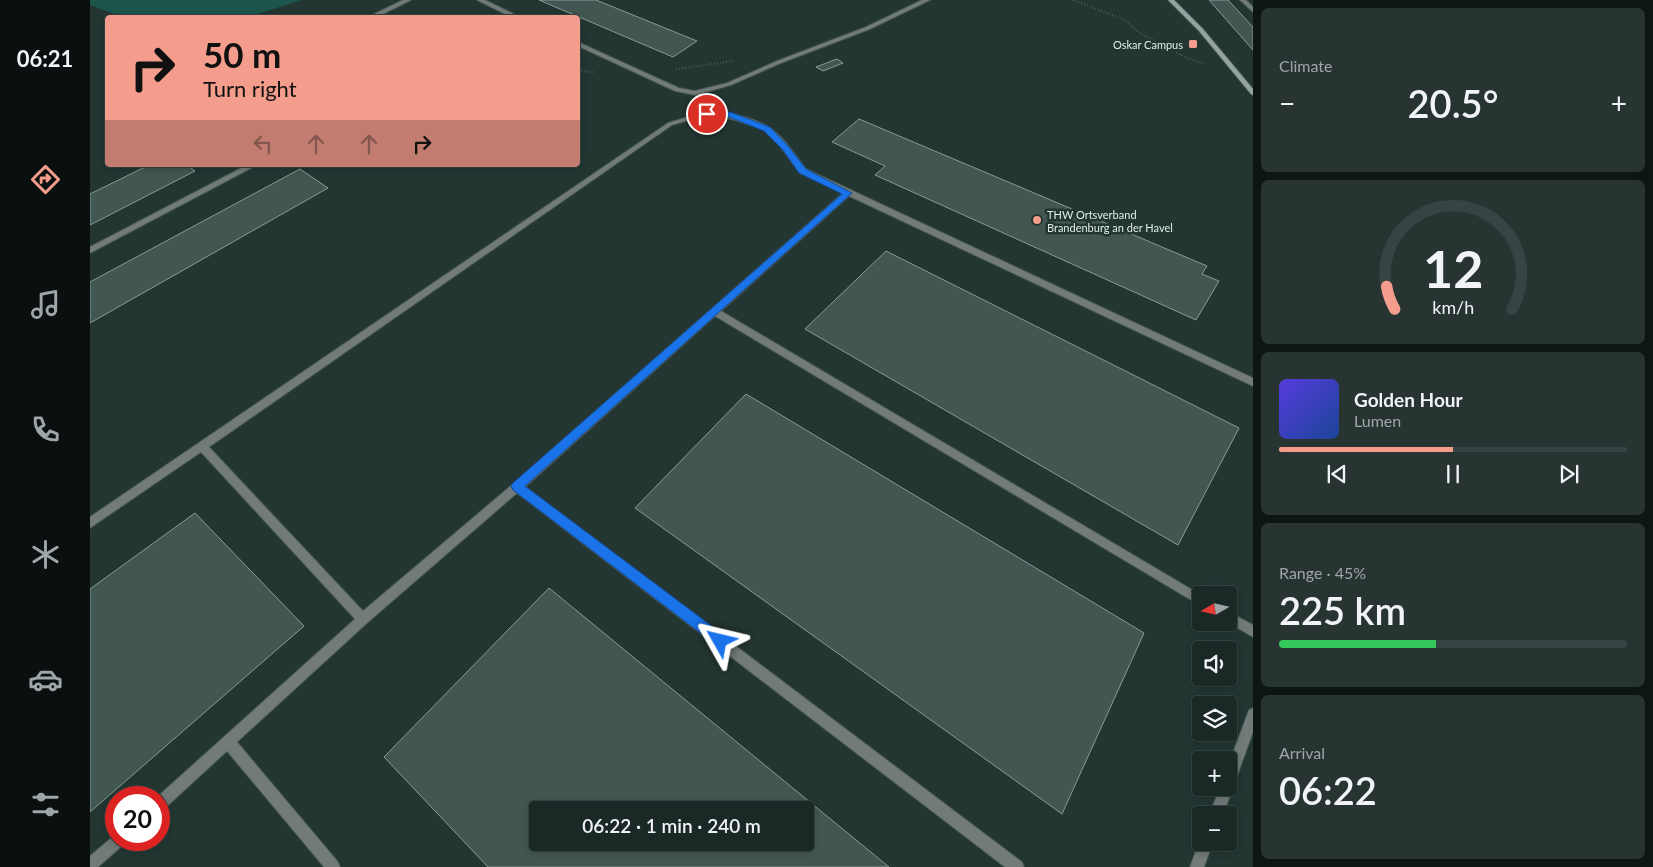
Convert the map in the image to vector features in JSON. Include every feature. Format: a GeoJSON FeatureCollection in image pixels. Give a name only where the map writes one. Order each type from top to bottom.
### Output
{"type":"FeatureCollection","features":[{"type":"Feature","properties":{"kind":"street"},"geometry":{"type":"LineString","coordinates":[[1171,0],[1201,30],[1253,93]]}},
{"type":"Feature","properties":{"kind":"lane"},"geometry":{"type":"LineString","coordinates":[[376,15],[408,0]]}},
{"type":"Feature","properties":{"kind":"lane"},"geometry":{"type":"LineString","coordinates":[[480,0],[512,15]]}},
{"type":"Feature","properties":{"kind":"lane"},"geometry":{"type":"LineString","coordinates":[[580,45],[676,90],[695,94],[730,84],[779,62],[868,28],[927,0]]}},
{"type":"Feature","properties":{"kind":"lane"},"geometry":{"type":"LineString","coordinates":[[1244,0],[1253,10]]}},
{"type":"Feature","properties":{"kind":"lane"},"geometry":{"type":"LineString","coordinates":[[90,523],[482,251],[670,124],[697,116],[730,115],[767,129],[786,148],[802,171],[1253,382]]}},
{"type":"Feature","properties":{"kind":"lane"},"geometry":{"type":"LineString","coordinates":[[90,250],[246,167]]}},
{"type":"Feature","properties":{"kind":"lane"},"geometry":{"type":"LineString","coordinates":[[170,794],[363,619],[517,486],[848,193]]}},
{"type":"Feature","properties":{"kind":"lane"},"geometry":{"type":"LineString","coordinates":[[715,312],[1192,596]]}},
{"type":"Feature","properties":{"kind":"lane"},"geometry":{"type":"LineString","coordinates":[[202,446],[363,619]]}},
{"type":"Feature","properties":{"kind":"lane"},"geometry":{"type":"LineString","coordinates":[[517,486],[1017,867]]}},
{"type":"Feature","properties":{"kind":"lane"},"geometry":{"type":"LineString","coordinates":[[1238,622],[1253,631]]}},
{"type":"Feature","properties":{"kind":"lane"},"geometry":{"type":"LineString","coordinates":[[1237,759],[1253,714]]}},
{"type":"Feature","properties":{"kind":"lane"},"geometry":{"type":"LineString","coordinates":[[228,742],[333,867]]}},
{"type":"Feature","properties":{"kind":"lane"},"geometry":{"type":"LineString","coordinates":[[90,865],[106,851]]}},
{"type":"Feature","properties":{"kind":"lane"},"geometry":{"type":"LineString","coordinates":[[1197,867],[1203,851]]}},
{"type":"Feature","properties":{"kind":"path"},"geometry":{"type":"LineString","coordinates":[[1073,0],[1125,20],[1138,32],[1189,59],[1237,74]]}},
{"type":"Feature","properties":{"kind":"path"},"geometry":{"type":"LineString","coordinates":[[642,74],[737,60]]}},
{"type":"Feature","properties":{"kind":"path"},"geometry":{"type":"LineString","coordinates":[[580,71],[597,72]]}},
{"type":"Feature","properties":{"kind":"green space"},"geometry":{"type":"Polygon","coordinates":[[[90,0],[302,0],[254,15],[117,15],[90,5],[90,0]]]}},
{"type":"Feature","properties":{"kind":"building"},"geometry":{"type":"Polygon","coordinates":[[[539,0],[596,0],[697,41],[673,57],[580,17],[580,15],[574,15],[539,0]]]}},
{"type":"Feature","properties":{"kind":"building"},"geometry":{"type":"Polygon","coordinates":[[[1209,0],[1228,0],[1253,27],[1253,50],[1209,0]]]}},
{"type":"Feature","properties":{"kind":"building"},"geometry":{"type":"Polygon","coordinates":[[[837,59],[843,63],[823,71],[816,67],[837,59]]]}},
{"type":"Feature","properties":{"kind":"building","name":"THW Ortsverband Brandenburg an der Havel"},"geometry":{"type":"Polygon","coordinates":[[[859,119],[1207,266],[1202,274],[1219,281],[1196,320],[875,175],[885,166],[832,142],[859,119]]]}},
{"type":"Feature","properties":{"kind":"building"},"geometry":{"type":"Polygon","coordinates":[[[145,167],[190,167],[195,171],[90,225],[90,194],[145,167]]]}},
{"type":"Feature","properties":{"kind":"building"},"geometry":{"type":"Polygon","coordinates":[[[300,169],[328,188],[90,323],[90,282],[300,169]]]}},
{"type":"Feature","properties":{"kind":"building"},"geometry":{"type":"Polygon","coordinates":[[[886,251],[1239,428],[1178,545],[805,329],[886,251]]]}},
{"type":"Feature","properties":{"kind":"building"},"geometry":{"type":"Polygon","coordinates":[[[746,394],[1144,633],[1062,814],[635,508],[746,394]]]}},
{"type":"Feature","properties":{"kind":"building"},"geometry":{"type":"Polygon","coordinates":[[[195,513],[304,626],[120,786],[105,786],[105,799],[90,812],[90,589],[195,513]]]}},
{"type":"Feature","properties":{"kind":"building"},"geometry":{"type":"Polygon","coordinates":[[[549,588],[809,801],[529,801],[529,851],[814,851],[814,805],[889,867],[488,867],[384,757],[549,588]]]}},
{"type":"Feature","properties":{"kind":"place","name":"Oskar Campus"},"geometry":{"type":"Point","coordinates":[1193,44]}},
{"type":"Feature","properties":{"kind":"place","name":"THW Ortsverband Brandenburg an der Havel"},"geometry":{"type":"Point","coordinates":[1037,220]}},
{"type":"Feature","properties":{"kind":"route"},"geometry":{"type":"LineString","coordinates":[[707,114],[730,115],[767,129],[786,148],[802,171],[848,193],[517,486],[720,641]]}}]}
